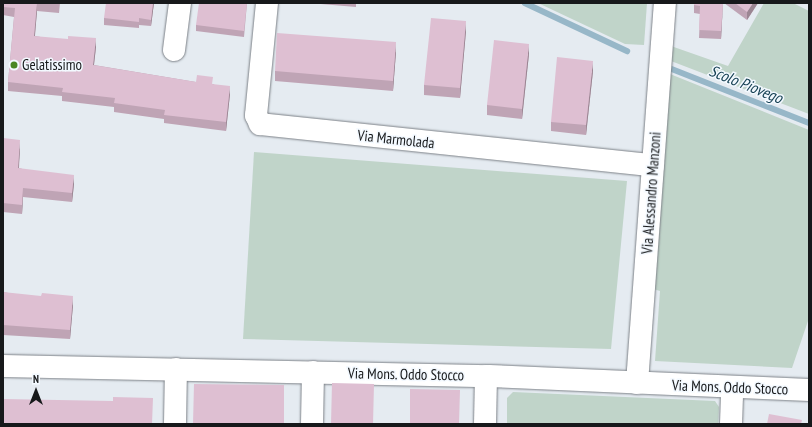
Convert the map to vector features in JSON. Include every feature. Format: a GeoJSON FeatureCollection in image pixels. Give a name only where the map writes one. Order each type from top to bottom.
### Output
{"type":"FeatureCollection","features":[{"type":"Feature","properties":{"kind":"street"},"geometry":{"type":"LineString","coordinates":[[174,50],[180,3]]}},
{"type":"Feature","properties":{"kind":"street","name":"Via Marmolada"},"geometry":{"type":"LineString","coordinates":[[267,3],[256,115],[260,124],[653,165]]}},
{"type":"Feature","properties":{"kind":"street","name":"Via Alessandro Manzoni"},"geometry":{"type":"LineString","coordinates":[[637,383],[665,3]]}},
{"type":"Feature","properties":{"kind":"street","name":"Via Mons. Oddo Stocco"},"geometry":{"type":"LineString","coordinates":[[3,366],[486,376],[732,388],[809,390]]}},
{"type":"Feature","properties":{"kind":"street"},"geometry":{"type":"LineString","coordinates":[[175,424],[176,369]]}},
{"type":"Feature","properties":{"kind":"street"},"geometry":{"type":"LineString","coordinates":[[312,424],[313,372]]}},
{"type":"Feature","properties":{"kind":"street"},"geometry":{"type":"LineString","coordinates":[[485,424],[486,376]]}},
{"type":"Feature","properties":{"kind":"street"},"geometry":{"type":"LineString","coordinates":[[730,424],[732,388]]}},
{"type":"Feature","properties":{"kind":"green space"},"geometry":{"type":"Polygon","coordinates":[[[538,3],[647,3],[644,45],[625,44],[538,3]]]}},
{"type":"Feature","properties":{"kind":"green space"},"geometry":{"type":"Polygon","coordinates":[[[764,3],[793,3],[809,11],[809,114],[671,61],[671,46],[728,66],[764,3]]]}},
{"type":"Feature","properties":{"kind":"green space"},"geometry":{"type":"Polygon","coordinates":[[[670,74],[809,130],[809,318],[792,368],[655,361],[660,291],[653,289],[670,74]]]}},
{"type":"Feature","properties":{"kind":"green space"},"geometry":{"type":"Polygon","coordinates":[[[254,152],[627,181],[611,349],[243,339],[254,152]]]}},
{"type":"Feature","properties":{"kind":"green space"},"geometry":{"type":"Polygon","coordinates":[[[513,392],[715,401],[719,407],[718,424],[507,424],[507,398],[513,392]]]}},
{"type":"Feature","properties":{"kind":"building"},"geometry":{"type":"Polygon","coordinates":[[[3,3],[37,3],[34,36],[68,39],[68,36],[96,38],[93,65],[196,82],[197,75],[213,77],[212,84],[230,86],[226,122],[164,115],[165,110],[114,103],[115,98],[62,92],[63,88],[8,82],[15,8],[3,7],[3,3]]]}},
{"type":"Feature","properties":{"kind":"building"},"geometry":{"type":"Polygon","coordinates":[[[106,3],[153,3],[151,20],[139,18],[139,22],[104,18],[106,3]]]}},
{"type":"Feature","properties":{"kind":"building"},"geometry":{"type":"Polygon","coordinates":[[[199,3],[247,3],[244,31],[196,25],[199,3]]]}},
{"type":"Feature","properties":{"kind":"building"},"geometry":{"type":"Polygon","coordinates":[[[694,3],[723,3],[721,31],[699,30],[700,6],[694,5],[694,3]]]}},
{"type":"Feature","properties":{"kind":"building"},"geometry":{"type":"Polygon","coordinates":[[[735,3],[753,3],[747,12],[735,3]]]}},
{"type":"Feature","properties":{"kind":"building"},"geometry":{"type":"Polygon","coordinates":[[[431,18],[466,21],[460,88],[424,85],[431,18]]]}},
{"type":"Feature","properties":{"kind":"building"},"geometry":{"type":"Polygon","coordinates":[[[277,33],[396,42],[393,81],[275,71],[277,33]]]}},
{"type":"Feature","properties":{"kind":"building"},"geometry":{"type":"Polygon","coordinates":[[[494,40],[529,44],[522,109],[487,105],[494,40]]]}},
{"type":"Feature","properties":{"kind":"building"},"geometry":{"type":"Polygon","coordinates":[[[557,57],[593,61],[586,125],[551,122],[557,57]]]}},
{"type":"Feature","properties":{"kind":"building"},"geometry":{"type":"Polygon","coordinates":[[[3,138],[20,140],[18,168],[74,175],[72,193],[23,188],[22,205],[3,203],[3,138]]]}},
{"type":"Feature","properties":{"kind":"building"},"geometry":{"type":"Polygon","coordinates":[[[3,292],[41,296],[42,293],[73,296],[70,330],[3,325],[3,292]]]}},
{"type":"Feature","properties":{"kind":"building"},"geometry":{"type":"Polygon","coordinates":[[[332,383],[374,384],[373,424],[331,424],[332,383]]]}},
{"type":"Feature","properties":{"kind":"building"},"geometry":{"type":"Polygon","coordinates":[[[194,384],[284,385],[284,424],[193,424],[194,384]]]}},
{"type":"Feature","properties":{"kind":"building"},"geometry":{"type":"Polygon","coordinates":[[[410,389],[460,390],[459,424],[410,424],[410,389]]]}},
{"type":"Feature","properties":{"kind":"building"},"geometry":{"type":"Polygon","coordinates":[[[113,397],[153,398],[152,424],[3,424],[3,399],[113,401],[113,397]]]}},
{"type":"Feature","properties":{"kind":"building"},"geometry":{"type":"Polygon","coordinates":[[[769,414],[802,420],[801,424],[767,424],[769,414]]]}},
{"type":"Feature","properties":{"kind":"waterway","name":"Scolo Piovego"},"geometry":{"type":"LineString","coordinates":[[525,3],[627,51]]}},
{"type":"Feature","properties":{"kind":"waterway","name":"Scolo Piovego"},"geometry":{"type":"LineString","coordinates":[[672,69],[809,123]]}},
{"type":"Feature","properties":{"kind":"place","name":"Gelatissimo"},"geometry":{"type":"Point","coordinates":[14,65]}}]}
